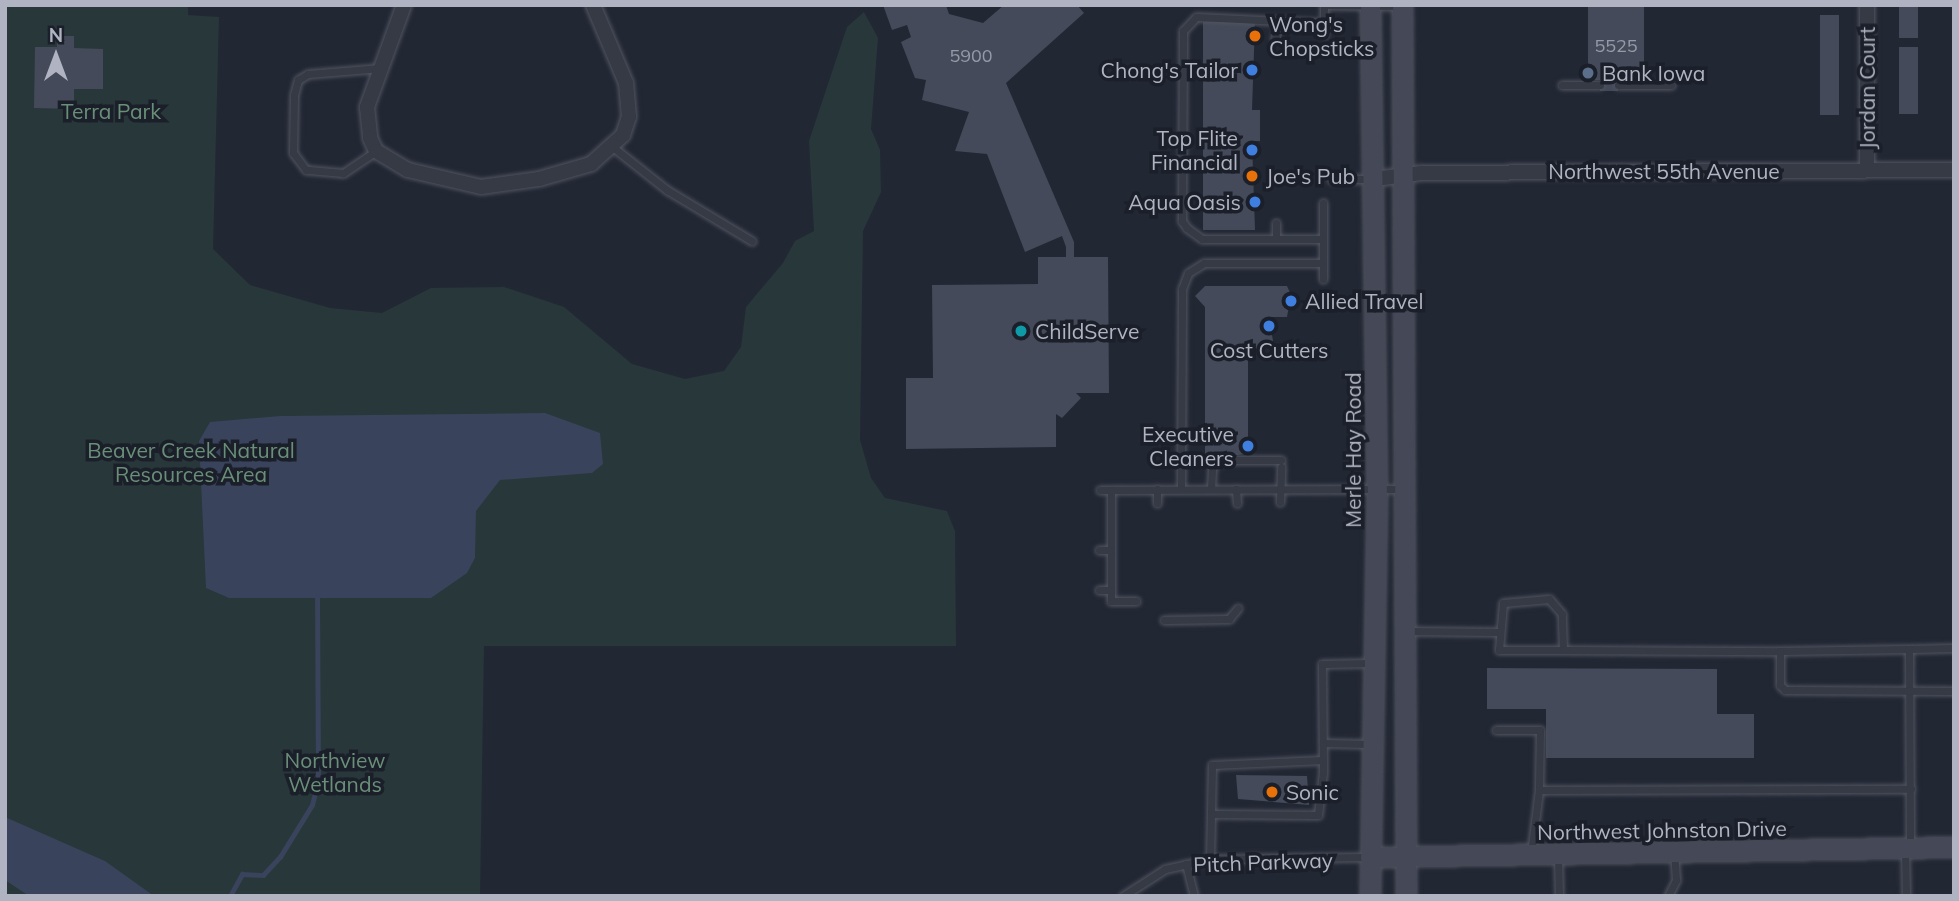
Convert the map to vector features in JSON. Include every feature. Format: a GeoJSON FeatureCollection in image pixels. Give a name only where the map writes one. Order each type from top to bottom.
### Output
{"type":"FeatureCollection","features":[{"type":"Feature","properties":{"kind":"main road"},"geometry":{"type":"LineString","coordinates":[[1402,5],[1401,489],[1405,631],[1406,896]]}},
{"type":"Feature","properties":{"kind":"main road","name":"Merle Hay Road"},"geometry":{"type":"LineString","coordinates":[[1370,6],[1375,179],[1377,489],[1371,663],[1370,896]]}},
{"type":"Feature","properties":{"kind":"main road","name":"Northwest Johnston Drive"},"geometry":{"type":"LineString","coordinates":[[1370,857],[1954,847]]}},
{"type":"Feature","properties":{"kind":"street"},"geometry":{"type":"LineString","coordinates":[[404,5],[366,120],[376,151],[443,182],[481,187],[568,172],[614,148],[623,135],[629,100],[593,5]]}},
{"type":"Feature","properties":{"kind":"street","name":"Jordan Court"},"geometry":{"type":"LineString","coordinates":[[1867,5],[1867,170]]}},
{"type":"Feature","properties":{"kind":"street","name":"Northwest 55th Avenue"},"geometry":{"type":"LineString","coordinates":[[1375,179],[1401,174],[1954,170]]}},
{"type":"Feature","properties":{"kind":"lane"},"geometry":{"type":"LineString","coordinates":[[1324,34],[1326,5],[1402,5]]}},
{"type":"Feature","properties":{"kind":"lane"},"geometry":{"type":"LineString","coordinates":[[1323,239],[1202,239],[1182,221],[1183,31],[1196,17],[1265,16],[1281,22],[1324,23]]}},
{"type":"Feature","properties":{"kind":"lane"},"geometry":{"type":"LineString","coordinates":[[1275,38],[1281,22]]}},
{"type":"Feature","properties":{"kind":"lane"},"geometry":{"type":"LineString","coordinates":[[376,151],[343,173],[306,170],[293,153],[293,95],[298,80],[309,74],[382,68]]}},
{"type":"Feature","properties":{"kind":"lane"},"geometry":{"type":"LineString","coordinates":[[1562,85],[1600,85]]}},
{"type":"Feature","properties":{"kind":"lane"},"geometry":{"type":"LineString","coordinates":[[1618,85],[1671,85]]}},
{"type":"Feature","properties":{"kind":"lane"},"geometry":{"type":"LineString","coordinates":[[614,148],[667,190],[752,241]]}},
{"type":"Feature","properties":{"kind":"lane"},"geometry":{"type":"LineString","coordinates":[[1331,179],[1375,179]]}},
{"type":"Feature","properties":{"kind":"lane"},"geometry":{"type":"LineString","coordinates":[[1323,203],[1323,279]]}},
{"type":"Feature","properties":{"kind":"lane"},"geometry":{"type":"LineString","coordinates":[[1276,223],[1276,239]]}},
{"type":"Feature","properties":{"kind":"lane"},"geometry":{"type":"LineString","coordinates":[[1181,489],[1182,289],[1188,273],[1216,262],[1323,263]]}},
{"type":"Feature","properties":{"kind":"lane"},"geometry":{"type":"LineString","coordinates":[[1211,489],[1212,467],[1220,460],[1281,463],[1280,502]]}},
{"type":"Feature","properties":{"kind":"lane"},"geometry":{"type":"LineString","coordinates":[[1157,489],[1157,503]]}},
{"type":"Feature","properties":{"kind":"lane"},"geometry":{"type":"LineString","coordinates":[[1237,489],[1237,502]]}},
{"type":"Feature","properties":{"kind":"lane"},"geometry":{"type":"LineString","coordinates":[[1100,490],[1401,489]]}},
{"type":"Feature","properties":{"kind":"lane"},"geometry":{"type":"LineString","coordinates":[[1111,490],[1111,601],[1136,601]]}},
{"type":"Feature","properties":{"kind":"lane"},"geometry":{"type":"LineString","coordinates":[[1099,550],[1111,550]]}},
{"type":"Feature","properties":{"kind":"lane"},"geometry":{"type":"LineString","coordinates":[[1099,590],[1111,590]]}},
{"type":"Feature","properties":{"kind":"lane"},"geometry":{"type":"LineString","coordinates":[[1563,650],[1562,614],[1549,599],[1503,603],[1499,650],[1780,651],[1954,648]]}},
{"type":"Feature","properties":{"kind":"lane"},"geometry":{"type":"LineString","coordinates":[[1164,620],[1229,619],[1238,608]]}},
{"type":"Feature","properties":{"kind":"lane"},"geometry":{"type":"LineString","coordinates":[[1405,631],[1499,632]]}},
{"type":"Feature","properties":{"kind":"lane"},"geometry":{"type":"LineString","coordinates":[[1906,896],[1910,789],[1909,649]]}},
{"type":"Feature","properties":{"kind":"lane"},"geometry":{"type":"LineString","coordinates":[[1780,651],[1785,690],[1954,691]]}},
{"type":"Feature","properties":{"kind":"lane"},"geometry":{"type":"LineString","coordinates":[[1211,814],[1318,815],[1323,760],[1322,664],[1371,663]]}},
{"type":"Feature","properties":{"kind":"lane"},"geometry":{"type":"LineString","coordinates":[[1496,730],[1540,730],[1539,790],[1531,855]]}},
{"type":"Feature","properties":{"kind":"lane"},"geometry":{"type":"LineString","coordinates":[[1323,743],[1370,744]]}},
{"type":"Feature","properties":{"kind":"lane"},"geometry":{"type":"LineString","coordinates":[[1210,859],[1212,765],[1323,760]]}},
{"type":"Feature","properties":{"kind":"lane"},"geometry":{"type":"LineString","coordinates":[[1539,790],[1910,789]]}},
{"type":"Feature","properties":{"kind":"lane"},"geometry":{"type":"LineString","coordinates":[[1668,896],[1676,880],[1674,852]]}},
{"type":"Feature","properties":{"kind":"lane"},"geometry":{"type":"LineString","coordinates":[[1558,854],[1559,896]]}},
{"type":"Feature","properties":{"kind":"lane","name":"Pitch Parkway"},"geometry":{"type":"LineString","coordinates":[[1123,896],[1165,869],[1210,859],[1370,857]]}},
{"type":"Feature","properties":{"kind":"lane"},"geometry":{"type":"LineString","coordinates":[[1186,864],[1194,896]]}},
{"type":"Feature","properties":{"kind":"green space","name":"Beaver Creek Natural Resources Area"},"geometry":{"type":"Polygon","coordinates":[[[5,5],[188,5],[188,15],[219,17],[213,249],[250,285],[330,308],[382,313],[431,288],[504,287],[564,307],[632,364],[685,379],[724,371],[741,347],[746,307],[783,263],[795,241],[814,231],[809,141],[847,27],[864,12],[878,38],[871,129],[880,150],[881,192],[863,231],[860,440],[871,478],[885,498],[947,511],[955,531],[956,646],[484,646],[480,896],[5,896],[5,5]]]}},
{"type":"Feature","properties":{"kind":"water"},"geometry":{"type":"Polygon","coordinates":[[[545,413],[600,433],[603,464],[592,473],[500,480],[476,511],[475,558],[467,573],[431,598],[229,598],[206,588],[199,441],[210,422],[280,416],[545,413]]]}},
{"type":"Feature","properties":{"kind":"water"},"geometry":{"type":"Polygon","coordinates":[[[5,817],[105,861],[154,896],[29,896],[5,880],[5,817]]]}},
{"type":"Feature","properties":{"kind":"building"},"geometry":{"type":"Polygon","coordinates":[[[883,5],[946,5],[949,14],[983,23],[1004,5],[1077,5],[1084,13],[1006,83],[1074,242],[1074,257],[1108,257],[1109,393],[1076,393],[1081,398],[1062,418],[1056,414],[1056,447],[906,449],[906,378],[933,378],[932,285],[1038,284],[1038,257],[1066,257],[1066,247],[1062,236],[1025,252],[987,154],[955,151],[969,112],[922,100],[926,80],[915,78],[901,42],[911,37],[907,25],[892,30],[883,5]]]}},
{"type":"Feature","properties":{"kind":"building"},"geometry":{"type":"Polygon","coordinates":[[[1588,5],[1644,5],[1644,80],[1618,80],[1618,91],[1600,91],[1600,80],[1588,80],[1588,5]]]}},
{"type":"Feature","properties":{"kind":"building"},"geometry":{"type":"Polygon","coordinates":[[[1899,5],[1918,5],[1918,38],[1899,38],[1899,5]]]}},
{"type":"Feature","properties":{"kind":"building"},"geometry":{"type":"Polygon","coordinates":[[[1820,15],[1839,15],[1839,115],[1820,115],[1820,15]]]}},
{"type":"Feature","properties":{"kind":"building"},"geometry":{"type":"Polygon","coordinates":[[[1203,22],[1255,22],[1252,110],[1260,110],[1260,141],[1252,141],[1255,230],[1203,230],[1203,22]]]}},
{"type":"Feature","properties":{"kind":"building"},"geometry":{"type":"Polygon","coordinates":[[[57,36],[74,36],[74,48],[103,49],[103,89],[74,89],[74,109],[34,108],[35,47],[57,47],[57,36]]]}},
{"type":"Feature","properties":{"kind":"building"},"geometry":{"type":"Polygon","coordinates":[[[1899,47],[1918,47],[1918,114],[1899,114],[1899,47]]]}},
{"type":"Feature","properties":{"kind":"building"},"geometry":{"type":"Polygon","coordinates":[[[1205,286],[1287,286],[1291,295],[1287,317],[1269,317],[1273,341],[1262,350],[1248,347],[1248,453],[1233,456],[1205,454],[1205,307],[1195,296],[1205,286]]]}},
{"type":"Feature","properties":{"kind":"building"},"geometry":{"type":"Polygon","coordinates":[[[1487,668],[1717,669],[1717,714],[1754,714],[1754,758],[1546,758],[1546,709],[1487,709],[1487,668]]]}},
{"type":"Feature","properties":{"kind":"building","name":"Sonic"},"geometry":{"type":"Polygon","coordinates":[[[1236,775],[1307,776],[1309,805],[1238,799],[1236,775]]]}},
{"type":"Feature","properties":{"kind":"waterway"},"geometry":{"type":"LineString","coordinates":[[230,896],[242,874],[263,875],[280,857],[312,805],[318,781],[317,596]]}},
{"type":"Feature","properties":{"kind":"place","name":"Wong's Chopsticks"},"geometry":{"type":"Point","coordinates":[1255,36]}},
{"type":"Feature","properties":{"kind":"place","name":"Chong's Tailor"},"geometry":{"type":"Point","coordinates":[1252,70]}},
{"type":"Feature","properties":{"kind":"place","name":"Bank Iowa"},"geometry":{"type":"Point","coordinates":[1588,73]}},
{"type":"Feature","properties":{"kind":"place","name":"Top Flite Financial"},"geometry":{"type":"Point","coordinates":[1252,150]}},
{"type":"Feature","properties":{"kind":"place","name":"Joe's Pub"},"geometry":{"type":"Point","coordinates":[1252,176]}},
{"type":"Feature","properties":{"kind":"place","name":"Aqua Oasis"},"geometry":{"type":"Point","coordinates":[1255,202]}},
{"type":"Feature","properties":{"kind":"place","name":"Allied Travel"},"geometry":{"type":"Point","coordinates":[1291,301]}},
{"type":"Feature","properties":{"kind":"place","name":"Cost Cutters"},"geometry":{"type":"Point","coordinates":[1269,326]}},
{"type":"Feature","properties":{"kind":"place","name":"ChildServe"},"geometry":{"type":"Point","coordinates":[1021,331]}},
{"type":"Feature","properties":{"kind":"place","name":"Executive Cleaners"},"geometry":{"type":"Point","coordinates":[1248,446]}},
{"type":"Feature","properties":{"kind":"place","name":"Sonic"},"geometry":{"type":"Point","coordinates":[1272,792]}},
{"type":"Feature","properties":{"kind":"park label","name":"Terra Park"},"geometry":{"type":"Point","coordinates":[111,111]}},
{"type":"Feature","properties":{"kind":"park label","name":"Northview Wetlands"},"geometry":{"type":"Point","coordinates":[335,772]}}]}
